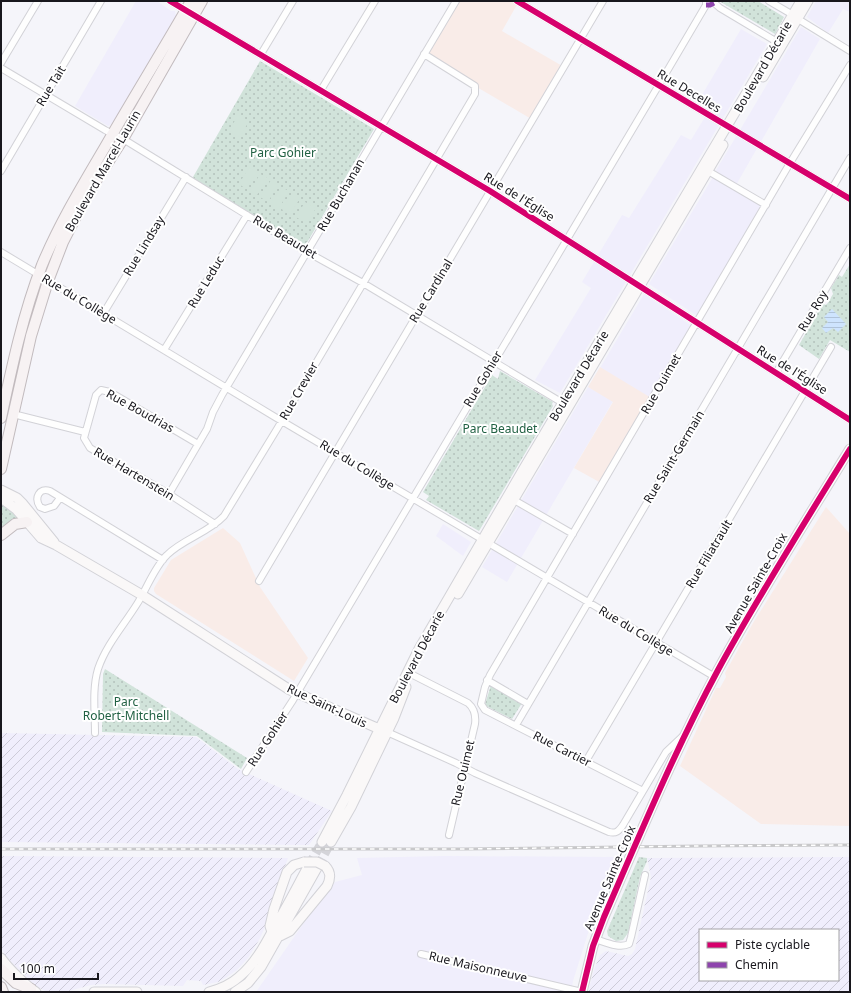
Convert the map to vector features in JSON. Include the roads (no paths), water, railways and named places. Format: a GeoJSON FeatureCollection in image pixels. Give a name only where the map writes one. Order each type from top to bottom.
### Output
{"type":"FeatureCollection","features":[{"type":"Feature","properties":{"kind":"main road","name":"Boulevard Marcel-Laurin"},"geometry":{"type":"LineString","coordinates":[[1,469],[31,336],[48,281],[63,242],[87,195],[123,139],[190,12],[191,1]]}},
{"type":"Feature","properties":{"kind":"main road","name":"Boulevard Marcel-Laurin"},"geometry":{"type":"LineString","coordinates":[[1,418],[19,338],[39,275],[52,242],[66,214],[112,134],[190,12],[202,1]]}},
{"type":"Feature","properties":{"kind":"main road"},"geometry":{"type":"LineString","coordinates":[[1,534],[15,524],[27,522]]}},
{"type":"Feature","properties":{"kind":"main road"},"geometry":{"type":"LineString","coordinates":[[1,969],[16,983],[33,990]]}},
{"type":"Feature","properties":{"kind":"main road"},"geometry":{"type":"LineString","coordinates":[[1,988],[4,992]]}},
{"type":"Feature","properties":{"kind":"street"},"geometry":{"type":"LineString","coordinates":[[1,63],[38,1]]}},
{"type":"Feature","properties":{"kind":"street","name":"Rue Tait"},"geometry":{"type":"LineString","coordinates":[[1,171],[101,1]]}},
{"type":"Feature","properties":{"kind":"street","name":"Rue de l'Église"},"geometry":{"type":"LineString","coordinates":[[170,1],[490,191],[850,420]]}},
{"type":"Feature","properties":{"kind":"street"},"geometry":{"type":"LineString","coordinates":[[261,54],[293,1]]}},
{"type":"Feature","properties":{"kind":"street"},"geometry":{"type":"LineString","coordinates":[[321,90],[375,1]]}},
{"type":"Feature","properties":{"kind":"street","name":"Rue Buchanan"},"geometry":{"type":"LineString","coordinates":[[169,494],[207,429],[216,406],[456,1]]}},
{"type":"Feature","properties":{"kind":"street","name":"Rue Decelles"},"geometry":{"type":"LineString","coordinates":[[517,1],[527,4],[658,85],[850,199]]}},
{"type":"Feature","properties":{"kind":"street","name":"Rue Cardinal"},"geometry":{"type":"LineString","coordinates":[[259,581],[603,1]]}},
{"type":"Feature","properties":{"kind":"street"},"geometry":{"type":"LineString","coordinates":[[712,1],[720,8],[777,42]]}},
{"type":"Feature","properties":{"kind":"street"},"geometry":{"type":"LineString","coordinates":[[769,1],[850,51]]}},
{"type":"Feature","properties":{"kind":"street","name":"Boulevard Décarie"},"geometry":{"type":"LineString","coordinates":[[326,842],[347,795],[383,730],[410,673],[419,648],[486,541],[638,284],[795,17],[801,1]]}},
{"type":"Feature","properties":{"kind":"street","name":"Boulevard Décarie"},"geometry":{"type":"LineString","coordinates":[[638,284],[708,172],[777,42],[808,1]]}},
{"type":"Feature","properties":{"kind":"street","name":"Rue Gohier"},"geometry":{"type":"LineString","coordinates":[[246,772],[297,693],[567,240],[706,2]]}},
{"type":"Feature","properties":{"kind":"street","name":"Rue Crevier"},"geometry":{"type":"LineString","coordinates":[[95,733],[95,686],[100,665],[106,652],[163,560],[170,552],[215,524],[224,516],[282,421],[475,94],[475,86],[424,54]]}},
{"type":"Feature","properties":{"kind":"street","name":"Rue Ouimet"},"geometry":{"type":"LineString","coordinates":[[482,707],[481,700],[488,680],[790,163],[850,65]]}},
{"type":"Feature","properties":{"kind":"street","name":"Rue Beaudet"},"geometry":{"type":"LineString","coordinates":[[1,68],[112,134],[123,139],[308,252],[417,315],[566,405]]}},
{"type":"Feature","properties":{"kind":"street","name":"Rue Saint-Germain"},"geometry":{"type":"LineString","coordinates":[[516,725],[850,158]]}},
{"type":"Feature","properties":{"kind":"street"},"geometry":{"type":"LineString","coordinates":[[708,172],[766,205]]}},
{"type":"Feature","properties":{"kind":"street","name":"Rue Lindsay"},"geometry":{"type":"LineString","coordinates":[[103,314],[186,177]]}},
{"type":"Feature","properties":{"kind":"street","name":"Rue Leduc"},"geometry":{"type":"LineString","coordinates":[[164,350],[247,214]]}},
{"type":"Feature","properties":{"kind":"street","name":"Rue Roy"},"geometry":{"type":"LineString","coordinates":[[776,373],[850,248]]}},
{"type":"Feature","properties":{"kind":"street","name":"Rue du Collège"},"geometry":{"type":"LineString","coordinates":[[1,252],[282,421],[715,677]]}},
{"type":"Feature","properties":{"kind":"street","name":"Rue Filiatrault"},"geometry":{"type":"LineString","coordinates":[[586,761],[831,346]]}},
{"type":"Feature","properties":{"kind":"street","name":"Rue Boudrias"},"geometry":{"type":"LineString","coordinates":[[85,432],[96,395],[98,392],[104,390],[121,398],[198,444]]}},
{"type":"Feature","properties":{"kind":"street","name":"Boulevard Décarie"},"geometry":{"type":"LineString","coordinates":[[486,541],[514,500],[566,405]]}},
{"type":"Feature","properties":{"kind":"street"},"geometry":{"type":"LineString","coordinates":[[13,414],[85,432]]}},
{"type":"Feature","properties":{"kind":"street","name":"Rue Hartenstein"},"geometry":{"type":"LineString","coordinates":[[85,432],[85,441],[90,448],[169,494],[215,524]]}},
{"type":"Feature","properties":{"kind":"street","name":"Avenue Sainte-Croix"},"geometry":{"type":"LineString","coordinates":[[582,992],[595,939],[674,758],[715,677],[779,566],[850,449]]}},
{"type":"Feature","properties":{"kind":"street","name":"Rue Saint-Louis"},"geometry":{"type":"LineString","coordinates":[[1,490],[23,504],[56,545]]}},
{"type":"Feature","properties":{"kind":"street","name":"Rue Saint-Louis"},"geometry":{"type":"LineString","coordinates":[[1,498],[16,509],[41,538],[56,545],[142,595],[297,693],[383,730],[464,768],[609,832],[616,833]]}},
{"type":"Feature","properties":{"kind":"street"},"geometry":{"type":"LineString","coordinates":[[60,498],[163,560]]}},
{"type":"Feature","properties":{"kind":"street"},"geometry":{"type":"LineString","coordinates":[[514,500],[573,534]]}},
{"type":"Feature","properties":{"kind":"street","name":"Rue Ouimet"},"geometry":{"type":"LineString","coordinates":[[410,673],[468,703],[474,711],[476,721],[449,835]]}},
{"type":"Feature","properties":{"kind":"street"},"geometry":{"type":"LineString","coordinates":[[488,680],[528,704]]}},
{"type":"Feature","properties":{"kind":"street","name":"Rue Cartier"},"geometry":{"type":"LineString","coordinates":[[482,707],[643,791]]}},
{"type":"Feature","properties":{"kind":"street","name":"Avenue Sainte-Croix"},"geometry":{"type":"LineString","coordinates":[[616,833],[621,829],[666,751],[687,732]]}},
{"type":"Feature","properties":{"kind":"street"},"geometry":{"type":"LineString","coordinates":[[235,992],[248,983],[256,974],[276,934],[318,862],[298,863],[292,866],[287,872],[277,897],[270,926],[276,934]]}},
{"type":"Feature","properties":{"kind":"street"},"geometry":{"type":"LineString","coordinates":[[209,992],[227,985],[242,974],[276,934],[290,931],[327,886],[330,880],[330,874],[317,866]]}},
{"type":"Feature","properties":{"kind":"street","name":"Avenue Sainte-Croix"},"geometry":{"type":"LineString","coordinates":[[595,939],[616,945],[624,946],[628,944],[631,938],[645,875]]}},
{"type":"Feature","properties":{"kind":"street","name":"Rue Maisonneuve"},"geometry":{"type":"LineString","coordinates":[[421,954],[582,992]]}},
{"type":"Feature","properties":{"kind":"street"},"geometry":{"type":"LineString","coordinates":[[1,958],[8,967],[33,990]]}},
{"type":"Feature","properties":{"kind":"street"},"geometry":{"type":"LineString","coordinates":[[94,992],[137,992]]}},
{"type":"Feature","properties":{"kind":"water"},"geometry":{"type":"Polygon","coordinates":[[[832,309],[846,324],[838,332],[833,328],[826,333],[822,328],[828,322],[824,317],[832,309]]]}},
{"type":"Feature","properties":{"kind":"tunnel"},"geometry":{"type":"LineString","coordinates":[[309,865],[322,842]]}},
{"type":"Feature","properties":{"kind":"tunnel"},"geometry":{"type":"LineString","coordinates":[[318,866],[331,842]]}},
{"type":"Feature","properties":{"kind":"railway"},"geometry":{"type":"LineString","coordinates":[[1,849],[465,849],[850,845]]}},
{"type":"Feature","properties":{"kind":"park label","name":"Parc Gohier"},"geometry":{"type":"Point","coordinates":[283,153]}},
{"type":"Feature","properties":{"kind":"park label","name":"Parc Beaudet"},"geometry":{"type":"Point","coordinates":[500,429]}},
{"type":"Feature","properties":{"kind":"park label","name":"Parc Robert-Mitchell"},"geometry":{"type":"Point","coordinates":[126,709]}}]}
